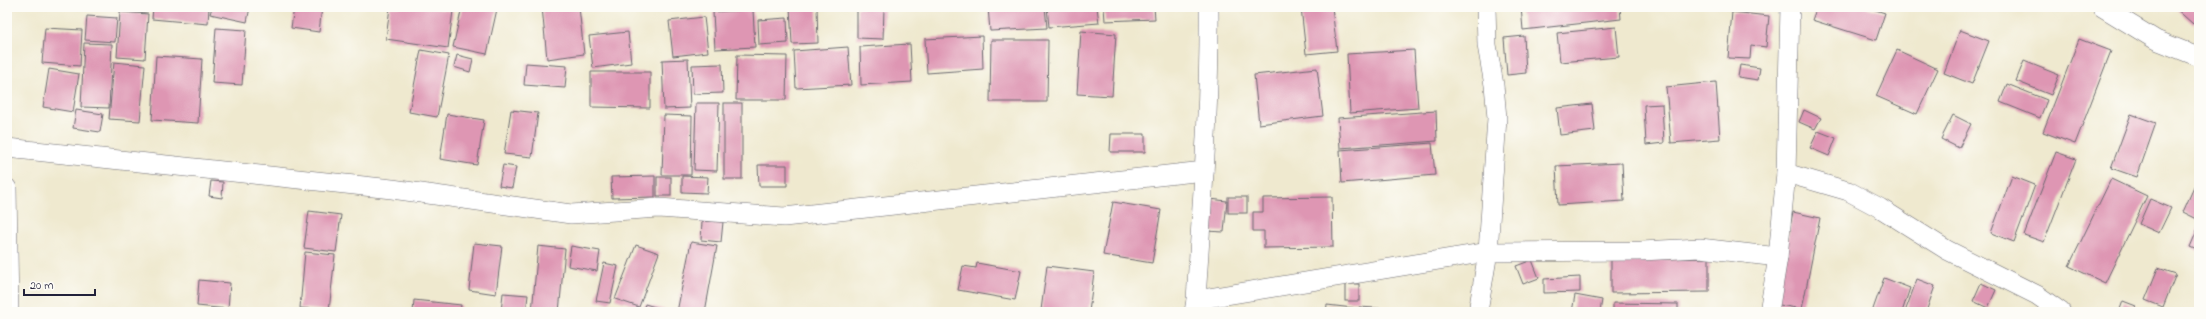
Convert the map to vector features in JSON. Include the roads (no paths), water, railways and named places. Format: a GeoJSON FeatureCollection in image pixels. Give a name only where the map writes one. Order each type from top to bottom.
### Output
{"type":"FeatureCollection","features":[{"type":"Feature","properties":{"kind":"street"},"geometry":{"type":"LineString","coordinates":[[1209,7],[1210,52],[1195,306],[1488,252],[1641,251],[1700,248],[1778,257]]}},
{"type":"Feature","properties":{"kind":"street"},"geometry":{"type":"LineString","coordinates":[[1478,312],[1488,252],[1497,118],[1494,85],[1487,45],[1486,7]]}},
{"type":"Feature","properties":{"kind":"street"},"geometry":{"type":"LineString","coordinates":[[1768,312],[1778,257],[1786,173],[1790,7]]}},
{"type":"Feature","properties":{"kind":"street"},"geometry":{"type":"LineString","coordinates":[[2102,7],[2156,40],[2199,57]]}},
{"type":"Feature","properties":{"kind":"street"},"geometry":{"type":"LineString","coordinates":[[7,148],[392,189],[571,214],[659,208],[784,217],[1204,171]]}},
{"type":"Feature","properties":{"kind":"street"},"geometry":{"type":"LineString","coordinates":[[1786,173],[1848,191],[1880,208],[1947,250],[2037,295],[2061,312]]}},
{"type":"Feature","properties":{"kind":"street"},"geometry":{"type":"LineString","coordinates":[[7,188],[9,310]]}}]}
